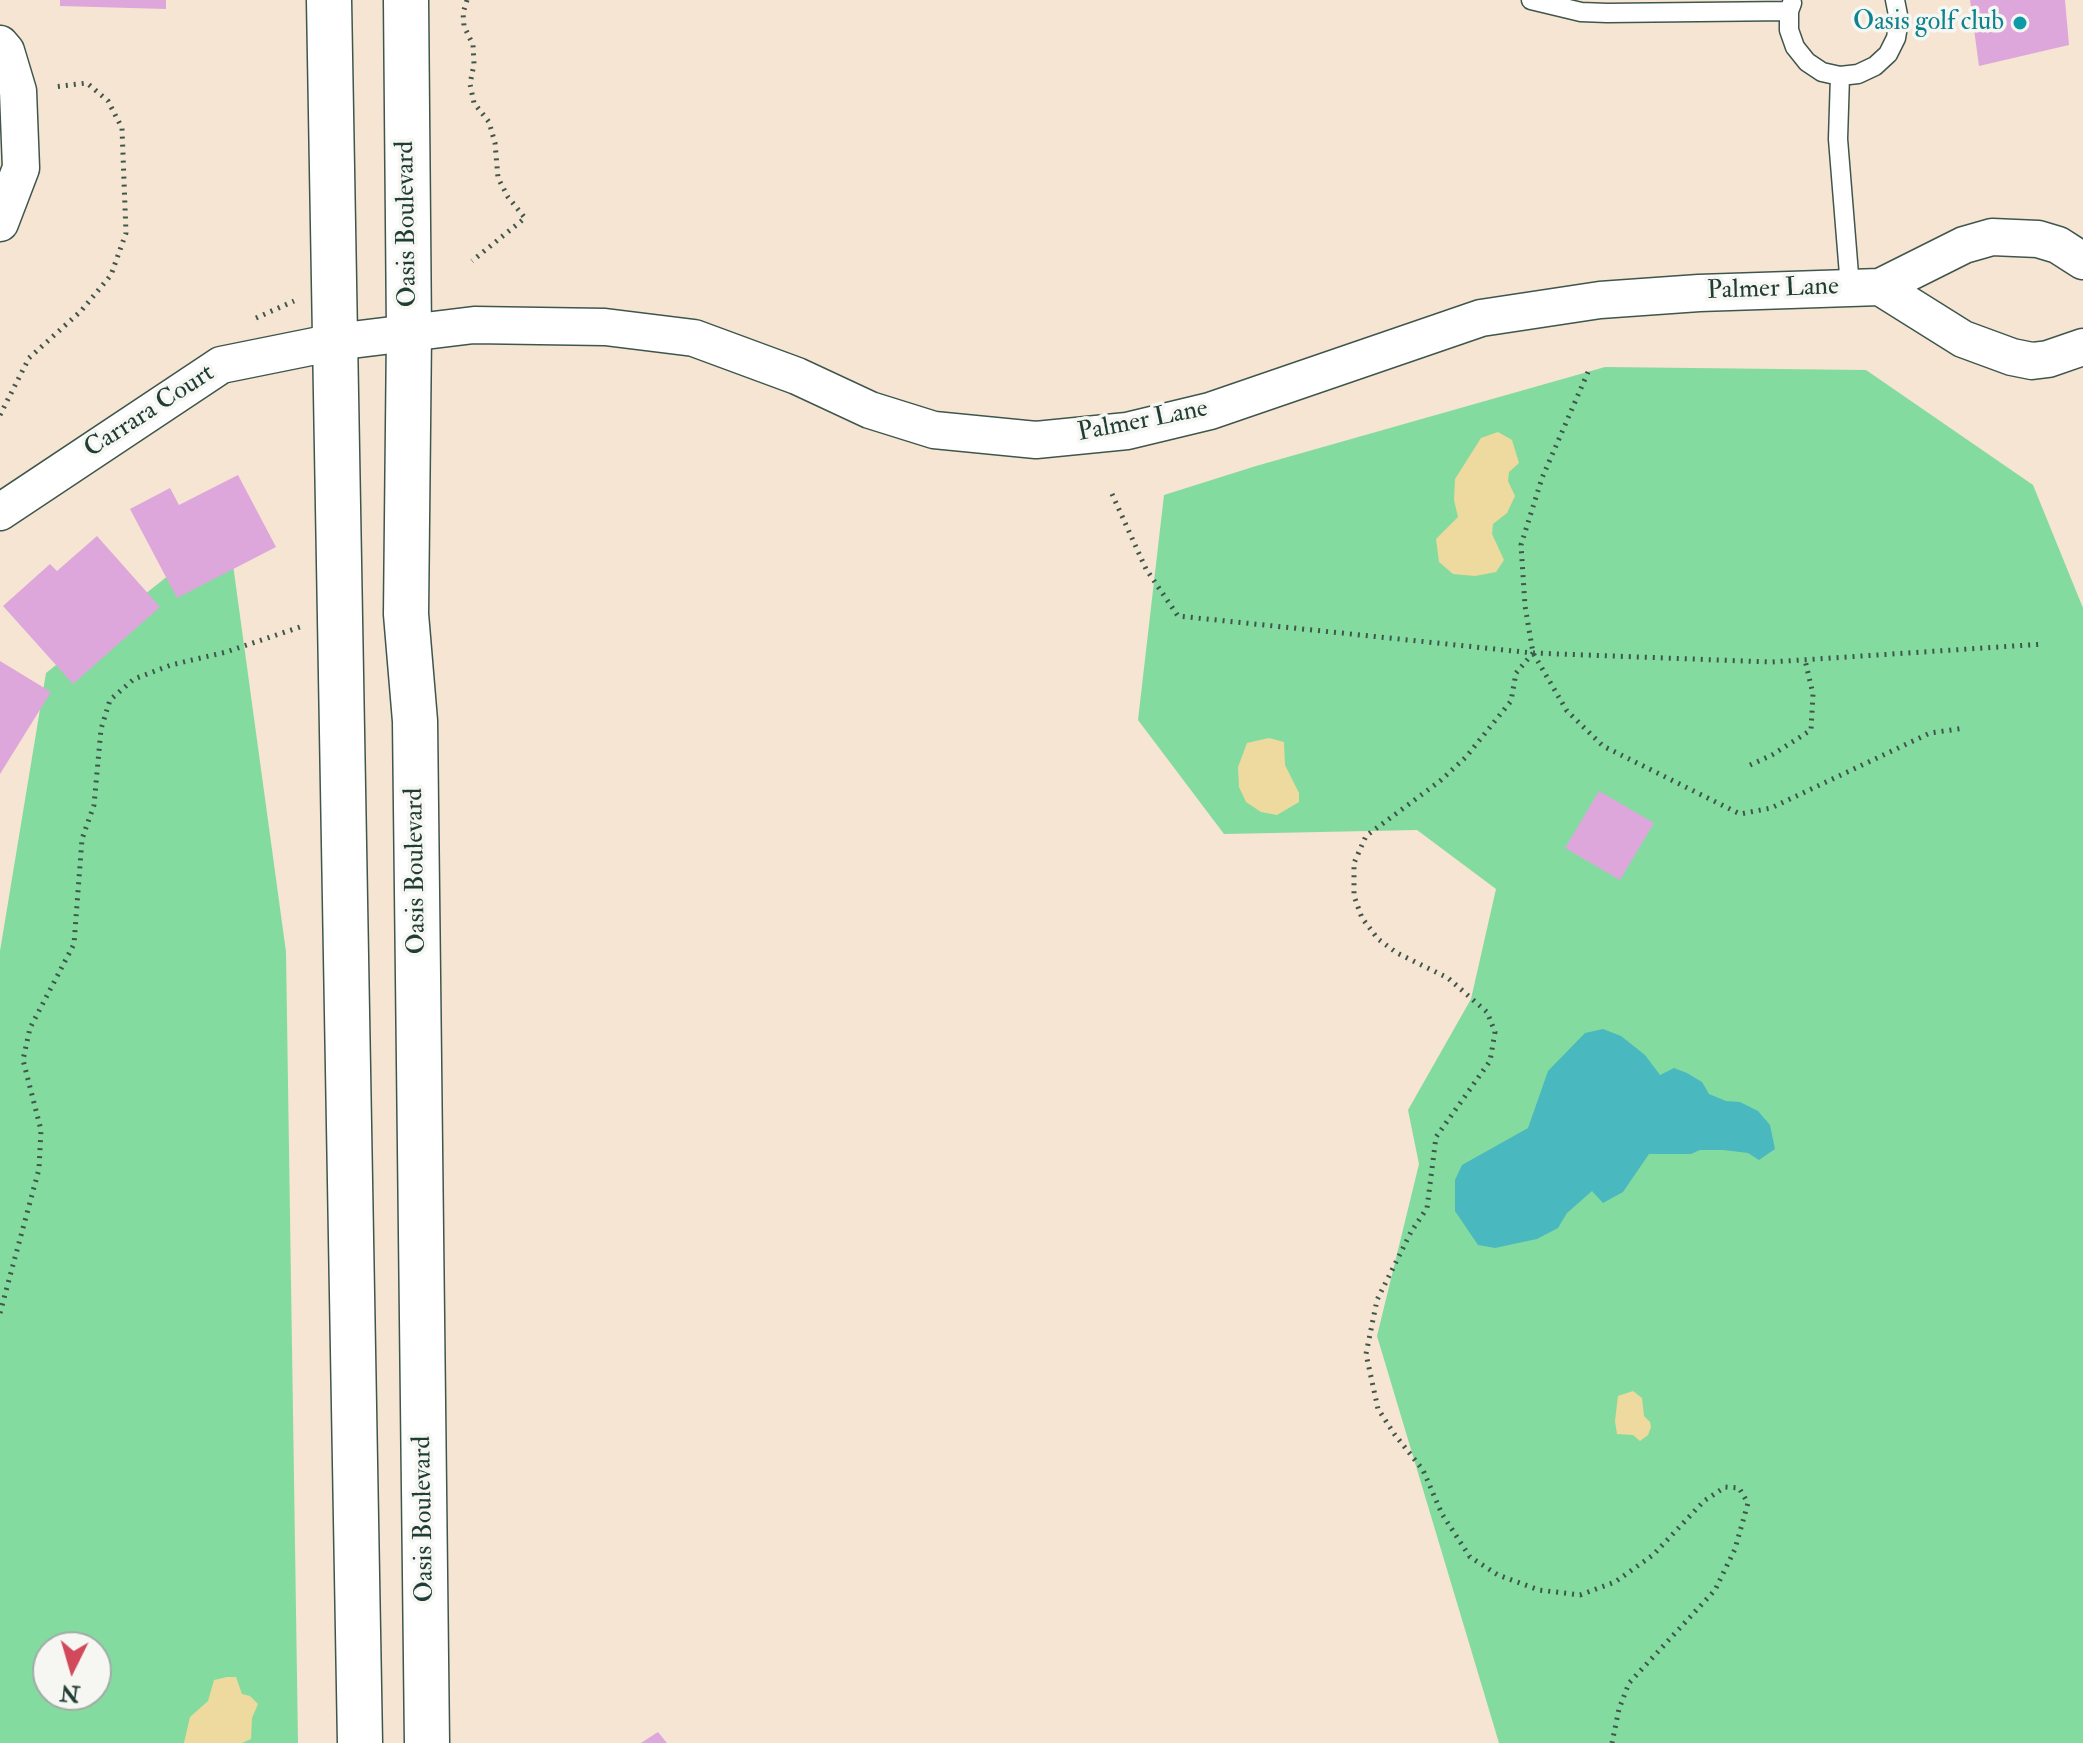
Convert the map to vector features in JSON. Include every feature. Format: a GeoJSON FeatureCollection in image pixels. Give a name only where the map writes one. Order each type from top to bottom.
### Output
{"type":"FeatureCollection","features":[{"type":"Feature","properties":{"kind":"main road"},"geometry":{"type":"LineString","coordinates":[[329,0],[360,1743]]}},
{"type":"Feature","properties":{"kind":"main road","name":"Oasis Boulevard"},"geometry":{"type":"LineString","coordinates":[[406,0],[409,333],[406,614],[415,721],[427,1743]]}},
{"type":"Feature","properties":{"kind":"street"},"geometry":{"type":"LineString","coordinates":[[0,44],[6,51],[18,91],[21,168],[0,223]]}},
{"type":"Feature","properties":{"kind":"street","name":"Palmer Lane"},"geometry":{"type":"LineString","coordinates":[[409,333],[474,325],[605,327],[694,338],[797,376],[870,410],[934,430],[1036,440],[1127,431],[1210,411],[1481,318],[1600,300],[1865,287],[1964,245],[1992,237],[2038,239],[2058,245],[2083,261]]}},
{"type":"Feature","properties":{"kind":"street"},"geometry":{"type":"LineString","coordinates":[[1865,287],[1963,339],[2012,357],[2032,361],[2048,359],[2083,347]]}},
{"type":"Feature","properties":{"kind":"street","name":"Carrara Court"},"geometry":{"type":"LineString","coordinates":[[0,512],[221,365],[335,342],[409,333]]}},
{"type":"Feature","properties":{"kind":"lane"},"geometry":{"type":"LineString","coordinates":[[1531,0],[1581,12],[1607,13],[1791,6],[1789,30],[1795,47],[1807,62],[1822,72],[1840,76],[1858,74],[1875,66],[1888,54],[1896,38],[1899,20],[1895,0]]}},
{"type":"Feature","properties":{"kind":"lane"},"geometry":{"type":"LineString","coordinates":[[1840,76],[1838,139],[1865,287]]}},
{"type":"Feature","properties":{"kind":"path"},"geometry":{"type":"LineString","coordinates":[[467,0],[463,13],[464,26],[473,45],[474,64],[470,84],[474,103],[489,122],[495,143],[498,178],[525,218],[472,261]]}},
{"type":"Feature","properties":{"kind":"path"},"geometry":{"type":"LineString","coordinates":[[0,415],[29,358],[81,311],[111,275],[126,233],[122,128],[108,101],[87,83],[18,91]]}},
{"type":"Feature","properties":{"kind":"path"},"geometry":{"type":"LineString","coordinates":[[1588,372],[1542,478],[1521,545],[1525,606],[1533,653],[1567,711],[1603,746],[1740,814],[1771,808],[1930,733],[1965,728]]}},
{"type":"Feature","properties":{"kind":"path"},"geometry":{"type":"LineString","coordinates":[[1112,494],[1146,569],[1178,616],[1533,653],[1771,662],[2044,644]]}},
{"type":"Feature","properties":{"kind":"path"},"geometry":{"type":"LineString","coordinates":[[0,1313],[39,1169],[41,1130],[23,1060],[30,1028],[74,944],[82,839],[94,805],[101,729],[110,700],[134,679],[146,674],[303,626]]}},
{"type":"Feature","properties":{"kind":"path"},"geometry":{"type":"LineString","coordinates":[[1533,653],[1516,673],[1511,701],[1484,737],[1440,781],[1366,836],[1354,863],[1354,896],[1362,918],[1378,939],[1397,953],[1448,978],[1487,1012],[1495,1032],[1490,1061],[1436,1137],[1427,1208],[1411,1232],[1377,1300],[1366,1354],[1378,1409],[1423,1470],[1442,1514],[1470,1557],[1498,1575],[1539,1590],[1580,1595],[1615,1582],[1653,1555],[1704,1501],[1725,1487],[1739,1488],[1748,1503],[1735,1549],[1715,1590],[1629,1683],[1619,1709],[1612,1743]]}},
{"type":"Feature","properties":{"kind":"path"},"geometry":{"type":"LineString","coordinates":[[1750,765],[1811,730],[1813,694],[1805,660]]}},
{"type":"Feature","properties":{"kind":"green space"},"geometry":{"type":"Polygon","coordinates":[[[1605,367],[1866,370],[2033,485],[2083,608],[2083,1743],[1499,1743],[1377,1336],[1419,1164],[1408,1110],[1471,999],[1496,889],[1417,830],[1224,834],[1138,720],[1164,495],[1605,367]]]}},
{"type":"Feature","properties":{"kind":"green space"},"geometry":{"type":"Polygon","coordinates":[[[228,528],[286,952],[298,1743],[0,1743],[0,951],[46,673],[228,528]]]}},
{"type":"Feature","properties":{"kind":"sand"},"geometry":{"type":"Polygon","coordinates":[[[1498,432],[1512,440],[1519,463],[1509,472],[1508,481],[1515,496],[1507,513],[1493,524],[1492,534],[1504,560],[1496,572],[1475,576],[1453,574],[1439,562],[1436,539],[1458,517],[1454,500],[1455,479],[1481,438],[1498,432]]]}},
{"type":"Feature","properties":{"kind":"sand"},"geometry":{"type":"Polygon","coordinates":[[[1269,738],[1284,742],[1285,765],[1299,793],[1299,802],[1277,815],[1261,812],[1246,802],[1239,787],[1238,767],[1247,743],[1269,738]]]}},
{"type":"Feature","properties":{"kind":"sand"},"geometry":{"type":"Polygon","coordinates":[[[1633,1391],[1642,1398],[1644,1416],[1651,1427],[1648,1435],[1640,1441],[1633,1435],[1617,1434],[1615,1421],[1618,1396],[1633,1391]]]}},
{"type":"Feature","properties":{"kind":"sand"},"geometry":{"type":"Polygon","coordinates":[[[236,1677],[242,1694],[250,1696],[258,1704],[252,1718],[251,1739],[242,1743],[184,1743],[190,1717],[208,1701],[214,1680],[236,1677]]]}},
{"type":"Feature","properties":{"kind":"water"},"geometry":{"type":"Polygon","coordinates":[[[1603,1029],[1621,1036],[1645,1055],[1660,1075],[1674,1068],[1702,1082],[1709,1094],[1726,1101],[1740,1102],[1758,1111],[1770,1125],[1775,1149],[1759,1160],[1748,1153],[1723,1150],[1649,1154],[1623,1192],[1603,1203],[1592,1191],[1567,1213],[1558,1228],[1537,1239],[1495,1248],[1478,1245],[1455,1211],[1455,1180],[1462,1165],[1528,1128],[1548,1071],[1585,1033],[1603,1029]]]}},
{"type":"Feature","properties":{"kind":"building"},"geometry":{"type":"Polygon","coordinates":[[[60,0],[166,0],[166,9],[60,6],[60,0]]]}},
{"type":"Feature","properties":{"kind":"building","name":"Oasis golf club"},"geometry":{"type":"Polygon","coordinates":[[[1970,0],[2065,0],[2069,45],[1979,66],[1970,0]]]}},
{"type":"Feature","properties":{"kind":"building"},"geometry":{"type":"Polygon","coordinates":[[[238,475],[276,547],[177,598],[130,509],[170,488],[179,505],[238,475]]]}},
{"type":"Feature","properties":{"kind":"building"},"geometry":{"type":"Polygon","coordinates":[[[97,536],[160,607],[73,684],[3,606],[50,564],[57,571],[97,536]]]}},
{"type":"Feature","properties":{"kind":"building"},"geometry":{"type":"Polygon","coordinates":[[[0,661],[51,692],[0,774],[0,661]]]}},
{"type":"Feature","properties":{"kind":"building"},"geometry":{"type":"Polygon","coordinates":[[[1599,791],[1654,823],[1620,880],[1565,848],[1599,791]]]}},
{"type":"Feature","properties":{"kind":"building"},"geometry":{"type":"Polygon","coordinates":[[[658,1732],[667,1743],[641,1743],[658,1732]]]}},
{"type":"Feature","properties":{"kind":"place","name":"Oasis golf club"},"geometry":{"type":"Point","coordinates":[2020,23]}}]}
